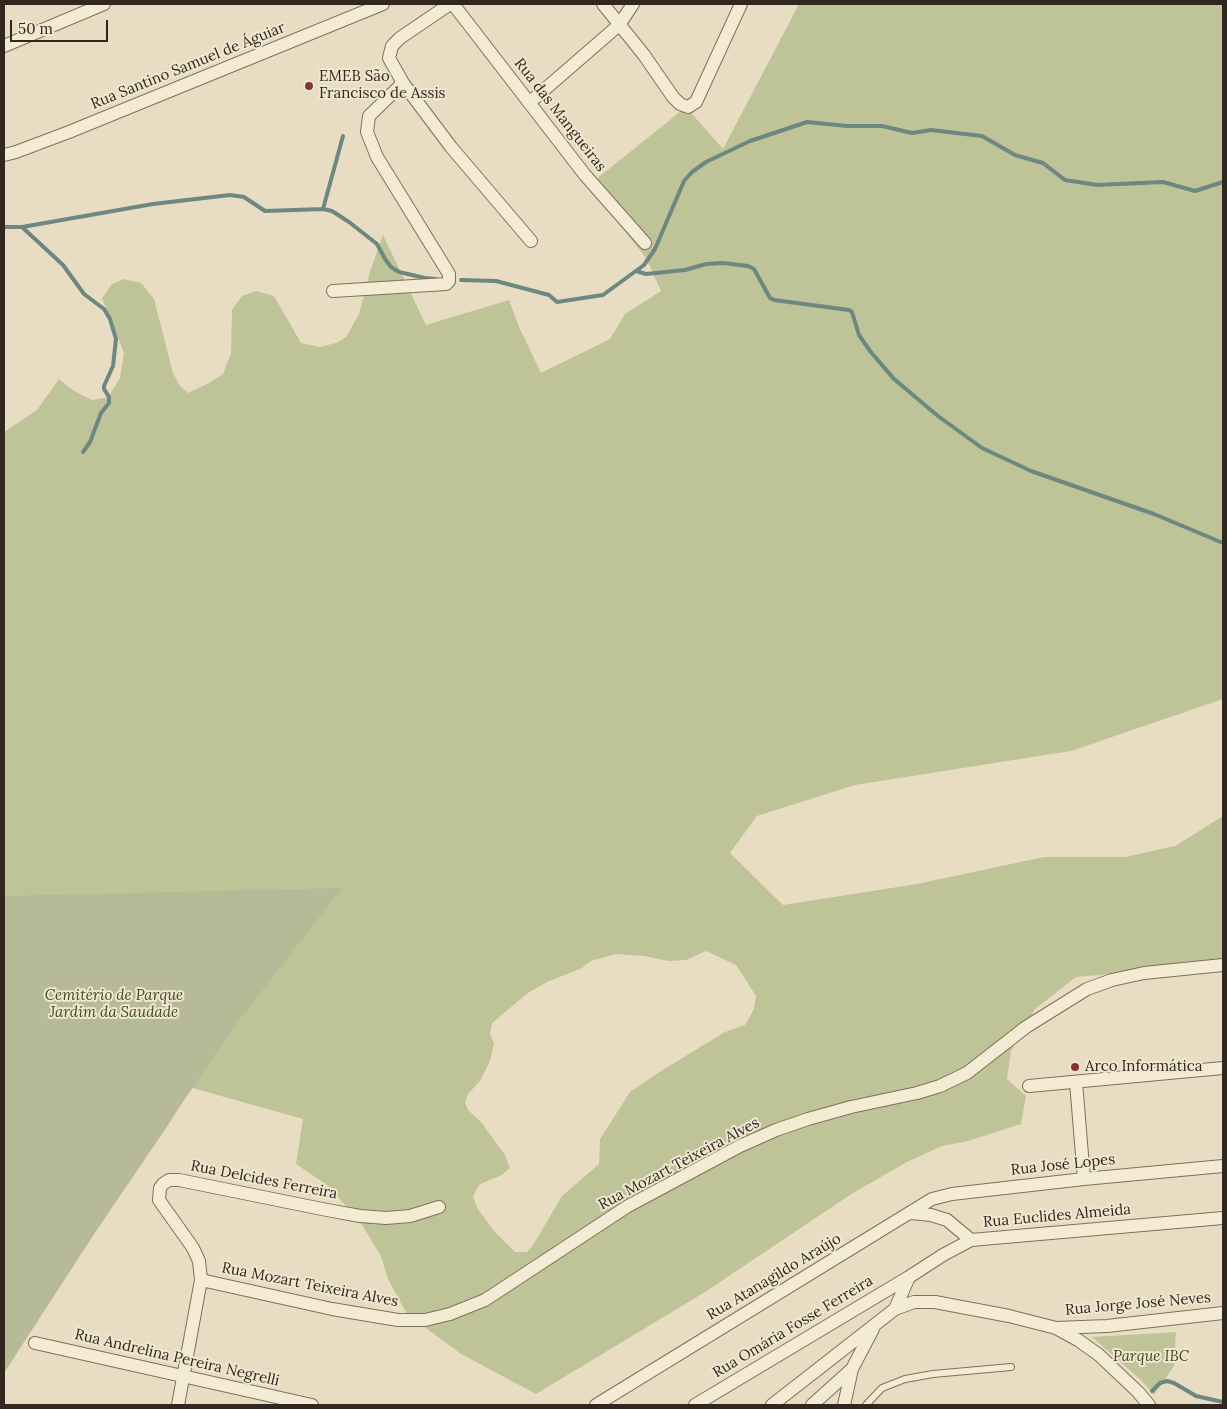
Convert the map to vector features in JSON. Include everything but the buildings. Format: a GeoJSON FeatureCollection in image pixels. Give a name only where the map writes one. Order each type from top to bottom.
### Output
{"type":"FeatureCollection","features":[{"type":"Feature","properties":{"kind":"street","name":"Rua Santino Samuel de Águiar"},"geometry":{"type":"LineString","coordinates":[[4,155],[69,132],[383,4]]}},
{"type":"Feature","properties":{"kind":"street"},"geometry":{"type":"LineString","coordinates":[[452,4],[400,38],[392,46],[389,58],[403,83],[451,147],[531,241]]}},
{"type":"Feature","properties":{"kind":"street","name":"Rua das Mangueiras"},"geometry":{"type":"LineString","coordinates":[[452,4],[585,175],[644,243]]}},
{"type":"Feature","properties":{"kind":"street"},"geometry":{"type":"LineString","coordinates":[[603,4],[644,55],[673,97],[680,104],[688,107],[696,102],[700,95],[741,4]]}},
{"type":"Feature","properties":{"kind":"street"},"geometry":{"type":"LineString","coordinates":[[529,103],[619,25],[633,4]]}},
{"type":"Feature","properties":{"kind":"street"},"geometry":{"type":"LineString","coordinates":[[4,46],[98,5]]}},
{"type":"Feature","properties":{"kind":"street"},"geometry":{"type":"LineString","coordinates":[[333,291],[446,284],[450,279],[368,139],[367,123],[369,116],[403,83]]}},
{"type":"Feature","properties":{"kind":"street","name":"Rua Mozart Teixeira Alves"},"geometry":{"type":"LineString","coordinates":[[201,1280],[332,1309],[398,1320],[425,1320],[450,1314],[485,1300],[628,1206],[740,1146],[776,1130],[808,1119],[851,1107],[917,1093],[940,1086],[967,1073],[1026,1027],[1087,989],[1112,980],[1144,973],[1223,965]]}},
{"type":"Feature","properties":{"kind":"street"},"geometry":{"type":"LineString","coordinates":[[1028,1086],[1223,1068]]}},
{"type":"Feature","properties":{"kind":"street"},"geometry":{"type":"LineString","coordinates":[[1076,1082],[1084,1179]]}},
{"type":"Feature","properties":{"kind":"street","name":"Rua José Lopes"},"geometry":{"type":"LineString","coordinates":[[911,1213],[932,1199],[952,1194],[1223,1166]]}},
{"type":"Feature","properties":{"kind":"street","name":"Rua Delcides Ferreira"},"geometry":{"type":"LineString","coordinates":[[201,1280],[199,1261],[193,1248],[158,1200],[160,1188],[169,1180],[179,1180],[360,1216],[386,1218],[410,1216],[438,1207]]}},
{"type":"Feature","properties":{"kind":"street"},"geometry":{"type":"LineString","coordinates":[[911,1213],[931,1215],[947,1220],[971,1240]]}},
{"type":"Feature","properties":{"kind":"street","name":"Rua Atanagildo Araújo"},"geometry":{"type":"LineString","coordinates":[[596,1405],[911,1213]]}},
{"type":"Feature","properties":{"kind":"street","name":"Rua Euclides Almeida"},"geometry":{"type":"LineString","coordinates":[[909,1277],[971,1240],[1223,1218]]}},
{"type":"Feature","properties":{"kind":"street"},"geometry":{"type":"LineString","coordinates":[[895,1309],[909,1277]]}},
{"type":"Feature","properties":{"kind":"street","name":"Rua Omária Fosse Ferreira"},"geometry":{"type":"LineString","coordinates":[[695,1405],[909,1277]]}},
{"type":"Feature","properties":{"kind":"street"},"geometry":{"type":"LineString","coordinates":[[178,1405],[201,1280]]}},
{"type":"Feature","properties":{"kind":"street"},"geometry":{"type":"LineString","coordinates":[[772,1405],[895,1309],[914,1302],[936,1302],[1009,1316],[1056,1328],[1078,1340],[1099,1356],[1138,1392],[1149,1405]]}},
{"type":"Feature","properties":{"kind":"street","name":"Rua Jorge José Neves"},"geometry":{"type":"LineString","coordinates":[[1056,1328],[1108,1326],[1223,1313]]}},
{"type":"Feature","properties":{"kind":"street"},"geometry":{"type":"LineString","coordinates":[[844,1405],[852,1369],[875,1324]]}},
{"type":"Feature","properties":{"kind":"street","name":"Rua Andrelina Pereira Negrelli"},"geometry":{"type":"LineString","coordinates":[[35,1343],[312,1405]]}},
{"type":"Feature","properties":{"kind":"street"},"geometry":{"type":"LineString","coordinates":[[812,1405],[852,1369]]}},
{"type":"Feature","properties":{"kind":"lane"},"geometry":{"type":"LineString","coordinates":[[866,1405],[882,1388],[905,1379],[933,1374],[1011,1367]]}},
{"type":"Feature","properties":{"kind":"green space"},"geometry":{"type":"Polygon","coordinates":[[[799,4],[1223,4],[1223,699],[1071,751],[855,785],[757,816],[730,853],[783,905],[917,884],[1044,857],[1125,857],[1175,846],[1223,816],[1223,964],[1076,977],[1035,1009],[1011,1051],[1007,1079],[1026,1096],[1021,1124],[968,1141],[942,1146],[907,1162],[853,1193],[705,1292],[536,1394],[461,1354],[407,1314],[388,1279],[381,1256],[359,1220],[327,1185],[296,1164],[303,1119],[189,1087],[171,1121],[81,1253],[4,1192],[4,432],[37,410],[59,379],[74,391],[92,400],[108,397],[120,378],[124,353],[102,298],[112,284],[124,279],[141,283],[154,299],[173,373],[180,386],[188,393],[223,374],[231,353],[232,310],[242,296],[256,291],[274,296],[301,343],[319,347],[336,343],[346,337],[359,314],[370,272],[383,235],[426,325],[509,300],[519,327],[541,373],[610,339],[625,314],[661,291],[646,258],[589,185],[686,107],[723,149],[799,4]],[[706,951],[686,960],[669,961],[644,956],[616,954],[591,961],[582,968],[547,982],[528,993],[492,1023],[490,1034],[494,1044],[490,1061],[480,1081],[468,1094],[465,1102],[468,1110],[481,1122],[505,1155],[510,1168],[502,1175],[480,1184],[473,1196],[477,1208],[495,1232],[515,1252],[527,1252],[562,1196],[599,1164],[600,1139],[630,1092],[725,1032],[745,1025],[754,1009],[756,996],[736,965],[706,951]]]}},
{"type":"Feature","properties":{"kind":"green space","name":"Cemitério de Parque Jardim da Saudade"},"geometry":{"type":"Polygon","coordinates":[[[342,888],[230,1032],[96,1231],[4,1373],[4,896],[342,888]]]}},
{"type":"Feature","properties":{"kind":"green space","name":"Parque IBC"},"geometry":{"type":"Polygon","coordinates":[[[1176,1332],[1174,1366],[1154,1395],[1142,1381],[1092,1337],[1176,1332]]]}},
{"type":"Feature","properties":{"kind":"waterway"},"geometry":{"type":"LineString","coordinates":[[461,280],[496,281],[549,295],[557,302],[603,295],[644,265],[655,249],[684,181],[692,172],[706,162],[750,141],[807,122],[847,126],[882,126],[912,133],[931,130],[982,136],[1015,155],[1043,163],[1065,180],[1097,185],[1163,182],[1195,191],[1223,182]]}},
{"type":"Feature","properties":{"kind":"waterway"},"geometry":{"type":"LineString","coordinates":[[323,209],[343,136]]}},
{"type":"Feature","properties":{"kind":"waterway"},"geometry":{"type":"LineString","coordinates":[[4,227],[22,227],[153,204],[230,195],[244,197],[265,211],[323,209],[332,211],[377,244],[391,267],[399,272],[436,279]]}},
{"type":"Feature","properties":{"kind":"waterway"},"geometry":{"type":"LineString","coordinates":[[22,227],[63,265],[84,294],[104,309],[110,319],[116,339],[113,366],[104,386],[109,397],[109,403],[101,413],[90,442],[83,452]]}},
{"type":"Feature","properties":{"kind":"waterway"},"geometry":{"type":"LineString","coordinates":[[636,271],[646,274],[685,270],[706,264],[723,263],[748,266],[754,269],[770,298],[774,300],[849,310],[852,312],[859,335],[894,379],[938,416],[982,448],[1031,471],[1154,514],[1223,543]]}},
{"type":"Feature","properties":{"kind":"waterway"},"geometry":{"type":"LineString","coordinates":[[1152,1391],[1160,1383],[1167,1381],[1196,1396],[1223,1402]]}},
{"type":"Feature","properties":{"kind":"place","name":"EMEB São Francisco de Assis"},"geometry":{"type":"Point","coordinates":[309,86]}},
{"type":"Feature","properties":{"kind":"place","name":"Arco Informática"},"geometry":{"type":"Point","coordinates":[1075,1067]}}]}
